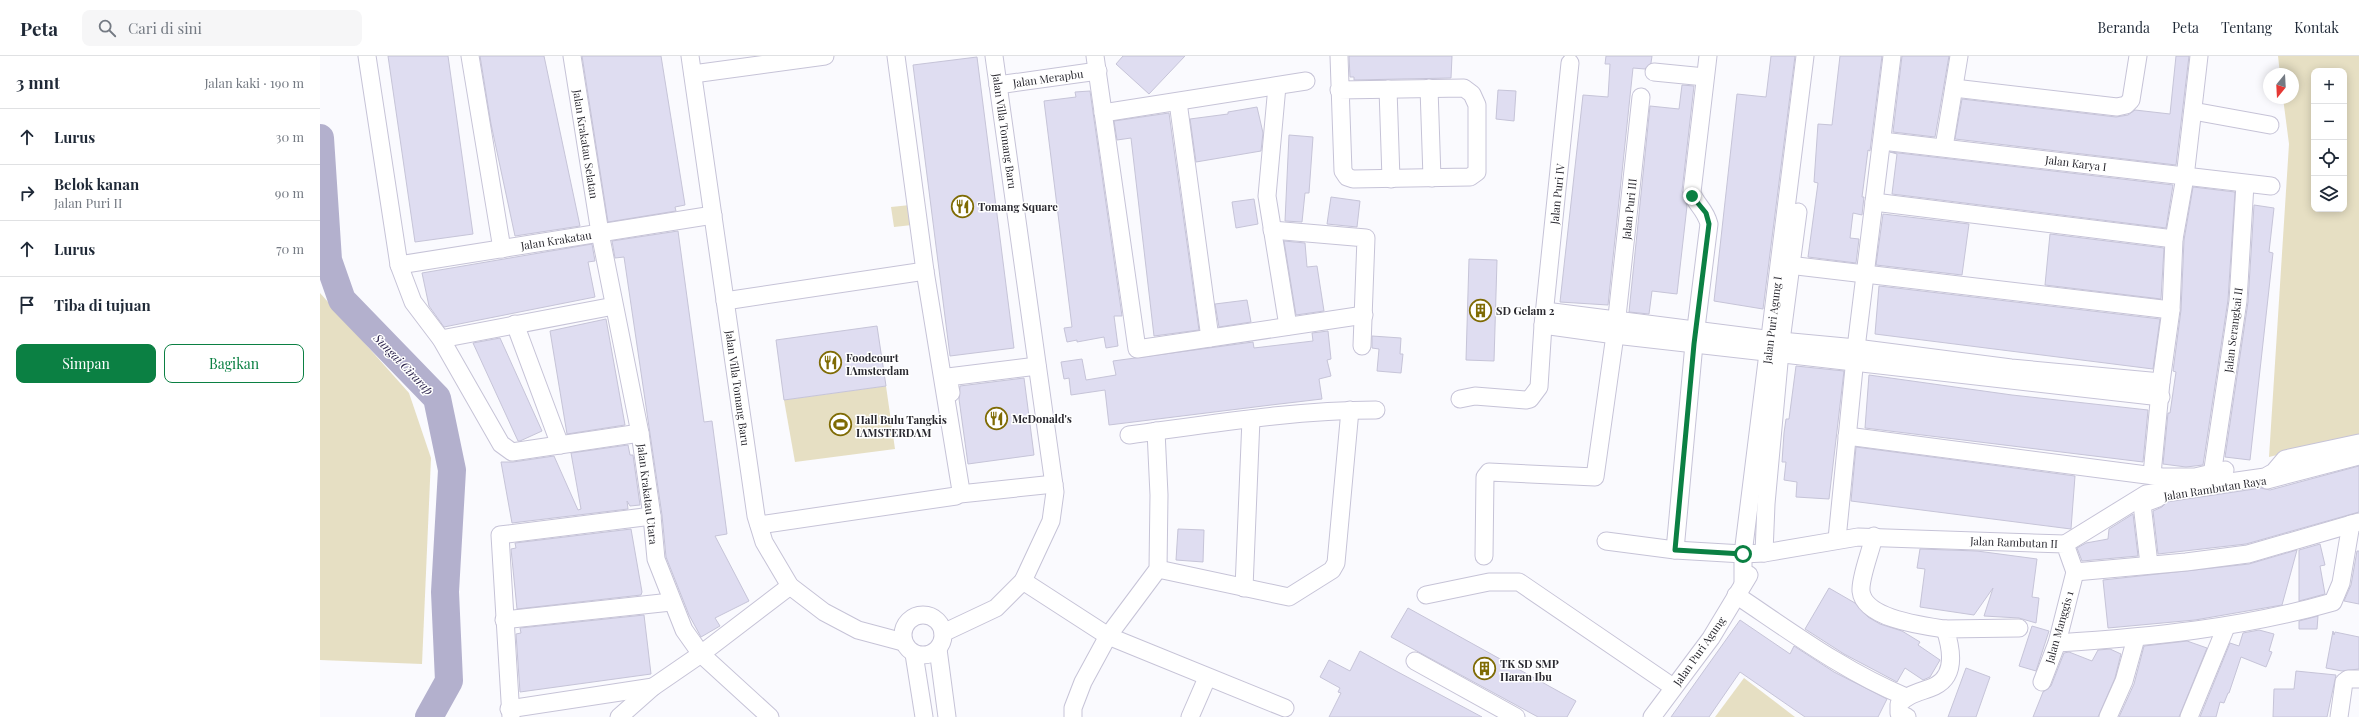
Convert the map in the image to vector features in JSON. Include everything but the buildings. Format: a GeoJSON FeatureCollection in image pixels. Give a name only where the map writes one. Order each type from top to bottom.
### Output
{"type":"FeatureCollection","features":[{"type":"Feature","properties":{"kind":"street"},"geometry":{"type":"LineString","coordinates":[[367,56],[399,266],[413,302],[441,339],[501,444],[512,452],[640,433]]}},
{"type":"Feature","properties":{"kind":"street"},"geometry":{"type":"LineString","coordinates":[[470,56],[502,249]]}},
{"type":"Feature","properties":{"kind":"street","name":"Jalan Krakatau Selatan"},"geometry":{"type":"LineString","coordinates":[[572,56],[600,233]]}},
{"type":"Feature","properties":{"kind":"street","name":"Jalan Villa Tomang Baru"},"geometry":{"type":"LineString","coordinates":[[690,56],[759,525],[764,542],[790,586],[824,612],[858,630],[909,648]]}},
{"type":"Feature","properties":{"kind":"street"},"geometry":{"type":"LineString","coordinates":[[693,74],[825,56]]}},
{"type":"Feature","properties":{"kind":"street"},"geometry":{"type":"LineString","coordinates":[[896,56],[925,271],[961,491],[964,494]]}},
{"type":"Feature","properties":{"kind":"street","name":"Jalan Villa Tomang Baru"},"geometry":{"type":"LineString","coordinates":[[943,633],[996,608],[1023,581],[1051,521],[1054,484],[994,56]]}},
{"type":"Feature","properties":{"kind":"street"},"geometry":{"type":"LineString","coordinates":[[1339,56],[1339,90],[1342,171],[1347,177],[1354,179],[1470,177],[1477,172],[1477,105],[1472,94],[1464,88],[1339,90]]}},
{"type":"Feature","properties":{"kind":"street"},"geometry":{"type":"LineString","coordinates":[[1675,550],[1695,337],[1709,224],[1706,213],[1694,199],[1692,192],[1708,56]]}},
{"type":"Feature","properties":{"kind":"street","name":"Jalan Puri Agung I"},"geometry":{"type":"LineString","coordinates":[[1805,56],[1808,78]]}},
{"type":"Feature","properties":{"kind":"street","name":"Jalan Puri Agung I"},"geometry":{"type":"LineString","coordinates":[[1740,589],[1743,554],[1775,346],[1808,78],[1815,56]]}},
{"type":"Feature","properties":{"kind":"street"},"geometry":{"type":"LineString","coordinates":[[1837,539],[1856,354],[1867,274],[1874,202],[1892,56]]}},
{"type":"Feature","properties":{"kind":"street"},"geometry":{"type":"LineString","coordinates":[[1944,147],[1959,56]]}},
{"type":"Feature","properties":{"kind":"street"},"geometry":{"type":"LineString","coordinates":[[1954,88],[2117,107],[2126,105],[2130,100],[2138,56]]}},
{"type":"Feature","properties":{"kind":"street"},"geometry":{"type":"LineString","coordinates":[[1847,436],[2152,474],[2171,310],[2174,239],[2185,177],[2199,56]]}},
{"type":"Feature","properties":{"kind":"street"},"geometry":{"type":"LineString","coordinates":[[1096,63],[1137,349],[1364,315]]}},
{"type":"Feature","properties":{"kind":"street","name":"Jalan Merapbu"},"geometry":{"type":"LineString","coordinates":[[998,85],[1096,63]]}},
{"type":"Feature","properties":{"kind":"street","name":"Jalan Puri IV"},"geometry":{"type":"LineString","coordinates":[[1544,318],[1570,63]]}},
{"type":"Feature","properties":{"kind":"street"},"geometry":{"type":"LineString","coordinates":[[1654,72],[1706,77]]}},
{"type":"Feature","properties":{"kind":"street"},"geometry":{"type":"LineString","coordinates":[[1104,113],[1306,81]]}},
{"type":"Feature","properties":{"kind":"street"},"geometry":{"type":"LineString","coordinates":[[1277,86],[1267,196],[1288,326]]}},
{"type":"Feature","properties":{"kind":"street"},"geometry":{"type":"LineString","coordinates":[[1429,88],[1432,178]]}},
{"type":"Feature","properties":{"kind":"street"},"geometry":{"type":"LineString","coordinates":[[1388,89],[1391,179]]}},
{"type":"Feature","properties":{"kind":"street","name":"Jalan Puri III"},"geometry":{"type":"LineString","coordinates":[[1484,556],[1485,477],[1489,472],[1596,477],[1615,328],[1641,97]]}},
{"type":"Feature","properties":{"kind":"street"},"geometry":{"type":"LineString","coordinates":[[1178,102],[1210,338]]}},
{"type":"Feature","properties":{"kind":"street"},"geometry":{"type":"LineString","coordinates":[[2193,111],[2270,125]]}},
{"type":"Feature","properties":{"kind":"street","name":"Jalan Karya I"},"geometry":{"type":"LineString","coordinates":[[1882,141],[2271,186]]}},
{"type":"Feature","properties":{"kind":"street","name":"Jalan Serangkai II"},"geometry":{"type":"LineString","coordinates":[[2152,474],[2195,478],[2219,473],[2238,301],[2245,184]]}},
{"type":"Feature","properties":{"kind":"street"},"geometry":{"type":"LineString","coordinates":[[1874,202],[2174,239]]}},
{"type":"Feature","properties":{"kind":"street","name":"Jalan Krakatau"},"geometry":{"type":"LineString","coordinates":[[399,266],[713,215]]}},
{"type":"Feature","properties":{"kind":"street"},"geometry":{"type":"LineString","coordinates":[[1272,230],[1366,238],[1362,346]]}},
{"type":"Feature","properties":{"kind":"street","name":"Jalan Krakatau Utara"},"geometry":{"type":"LineString","coordinates":[[600,233],[640,433],[652,516],[656,559],[671,602],[684,630],[700,654],[770,717]]}},
{"type":"Feature","properties":{"kind":"street"},"geometry":{"type":"LineString","coordinates":[[1785,264],[2171,310]]}},
{"type":"Feature","properties":{"kind":"street"},"geometry":{"type":"LineString","coordinates":[[726,301],[925,271]]}},
{"type":"Feature","properties":{"kind":"street"},"geometry":{"type":"LineString","coordinates":[[441,339],[614,306]]}},
{"type":"Feature","properties":{"kind":"street"},"geometry":{"type":"LineString","coordinates":[[1460,399],[1475,396],[1530,399],[1539,387],[1544,318],[1615,328],[1856,354],[2011,374],[2161,389]]}},
{"type":"Feature","properties":{"kind":"street"},"geometry":{"type":"LineString","coordinates":[[515,324],[560,445]]}},
{"type":"Feature","properties":{"kind":"street","name":"Jalan Puri Agung I"},"geometry":{"type":"LineString","coordinates":[[1764,554],[1775,346]]}},
{"type":"Feature","properties":{"kind":"street"},"geometry":{"type":"LineString","coordinates":[[964,494],[948,377],[1037,366]]}},
{"type":"Feature","properties":{"kind":"street"},"geometry":{"type":"LineString","coordinates":[[1129,435],[1251,419],[1350,410],[1376,410]]}},
{"type":"Feature","properties":{"kind":"street"},"geometry":{"type":"LineString","coordinates":[[1158,569],[1289,597],[1335,567],[1350,410]]}},
{"type":"Feature","properties":{"kind":"street"},"geometry":{"type":"LineString","coordinates":[[1244,588],[1251,419]]}},
{"type":"Feature","properties":{"kind":"street"},"geometry":{"type":"LineString","coordinates":[[1073,717],[1073,708],[1083,682],[1108,636],[1158,569],[1159,495],[1156,431]]}},
{"type":"Feature","properties":{"kind":"street"},"geometry":{"type":"LineString","coordinates":[[2065,544],[2146,494],[2253,480],[2274,472],[2285,459],[2359,443]]}},
{"type":"Feature","properties":{"kind":"street","name":"Jalan Rambutan Raya"},"geometry":{"type":"LineString","coordinates":[[2149,564],[2142,504],[2159,497],[2256,483],[2359,456]]}},
{"type":"Feature","properties":{"kind":"street"},"geometry":{"type":"LineString","coordinates":[[759,525],[964,494],[1054,484]]}},
{"type":"Feature","properties":{"kind":"street"},"geometry":{"type":"LineString","coordinates":[[652,516],[500,535],[510,713],[653,687]]}},
{"type":"Feature","properties":{"kind":"street"},"geometry":{"type":"LineString","coordinates":[[2057,643],[2136,638],[2226,627],[2333,602],[2341,583],[2355,523],[2248,554],[2186,562],[2149,564],[2075,572]]}},
{"type":"Feature","properties":{"kind":"street"},"geometry":{"type":"LineString","coordinates":[[1874,536],[1861,591],[1867,603],[1903,622],[1945,629],[2019,628]]}},
{"type":"Feature","properties":{"kind":"street","name":"Jalan Rambutan II"},"geometry":{"type":"LineString","coordinates":[[1606,541],[1675,550],[1743,554],[1764,554],[1837,539],[1874,536],[2065,544],[2075,572]]}},
{"type":"Feature","properties":{"kind":"street","name":"Jalan Puri Agung"},"geometry":{"type":"LineString","coordinates":[[1652,717],[1711,638],[1740,589],[1764,554]]}},
{"type":"Feature","properties":{"kind":"street","name":"Jalan Manggis 1"},"geometry":{"type":"LineString","coordinates":[[2042,682],[2057,643],[2075,572]]}},
{"type":"Feature","properties":{"kind":"street"},"geometry":{"type":"LineString","coordinates":[[1023,581],[1108,636],[1207,678],[1285,708]]}},
{"type":"Feature","properties":{"kind":"street"},"geometry":{"type":"LineString","coordinates":[[1426,595],[1489,582],[1519,582],[1673,688]]}},
{"type":"Feature","properties":{"kind":"street"},"geometry":{"type":"LineString","coordinates":[[630,714],[653,687],[700,654],[790,586]]}},
{"type":"Feature","properties":{"kind":"street"},"geometry":{"type":"LineString","coordinates":[[1740,589],[1835,662],[1868,681],[1906,697]]}},
{"type":"Feature","properties":{"kind":"street"},"geometry":{"type":"LineString","coordinates":[[504,620],[671,602]]}},
{"type":"Feature","properties":{"kind":"street"},"geometry":{"type":"LineString","coordinates":[[909,648],[930,655],[938,650],[943,641],[943,633],[935,619],[921,614],[910,619],[904,626],[902,634],[909,648],[924,717]]}},
{"type":"Feature","properties":{"kind":"street"},"geometry":{"type":"LineString","coordinates":[[2189,717],[2226,627]]}},
{"type":"Feature","properties":{"kind":"street"},"geometry":{"type":"LineString","coordinates":[[1907,717],[1898,712],[1899,704],[1906,697],[1936,685],[1943,680],[1952,655],[1945,629]]}},
{"type":"Feature","properties":{"kind":"street"},"geometry":{"type":"LineString","coordinates":[[2108,717],[2124,681],[2136,638]]}},
{"type":"Feature","properties":{"kind":"street"},"geometry":{"type":"LineString","coordinates":[[938,650],[947,717]]}},
{"type":"Feature","properties":{"kind":"street"},"geometry":{"type":"LineString","coordinates":[[1415,661],[1516,717]]}},
{"type":"Feature","properties":{"kind":"street"},"geometry":{"type":"LineString","coordinates":[[1190,717],[1207,678]]}},
{"type":"Feature","properties":{"kind":"street"},"geometry":{"type":"LineString","coordinates":[[2339,717],[2344,682],[2348,679],[2359,679]]}},
{"type":"Feature","properties":{"kind":"shaded area"},"geometry":{"type":"Polygon","coordinates":[[[2278,56],[2359,56],[2359,434],[2269,457],[2289,144],[2284,104],[2299,104],[2299,68],[2279,68],[2278,56]]]}},
{"type":"Feature","properties":{"kind":"shaded area"},"geometry":{"type":"Polygon","coordinates":[[[910,205],[912,225],[894,227],[891,207],[910,205]]]}},
{"type":"Feature","properties":{"kind":"shaded area"},"geometry":{"type":"Polygon","coordinates":[[[320,293],[409,393],[431,458],[422,664],[320,660],[320,293]]]}},
{"type":"Feature","properties":{"kind":"shaded area","name":"Hall Bulu Tangkis IAMSTERDAM"},"geometry":{"type":"Polygon","coordinates":[[[886,386],[895,449],[795,462],[784,400],[886,386]]]}},
{"type":"Feature","properties":{"kind":"shaded area"},"geometry":{"type":"Polygon","coordinates":[[[1744,678],[1795,717],[1715,717],[1744,678]]]}},
{"type":"Feature","properties":{"kind":"waterway","name":"Sungai Cirarap"},"geometry":{"type":"LineString","coordinates":[[320,138],[328,260],[342,300],[437,398],[452,470],[445,592],[449,681],[429,717]]}},
{"type":"Feature","properties":{"kind":"place","name":"Tomang Square"},"geometry":{"type":"Point","coordinates":[963,206]}},
{"type":"Feature","properties":{"kind":"place","name":"SD Gelam 2"},"geometry":{"type":"Point","coordinates":[1481,310]}},
{"type":"Feature","properties":{"kind":"place","name":"Foodcourt IAmsterdam"},"geometry":{"type":"Point","coordinates":[831,363]}},
{"type":"Feature","properties":{"kind":"place","name":"McDonald's"},"geometry":{"type":"Point","coordinates":[996,418]}},
{"type":"Feature","properties":{"kind":"place","name":"Hall Bulu Tangkis IAMSTERDAM"},"geometry":{"type":"Point","coordinates":[840,425]}},
{"type":"Feature","properties":{"kind":"place","name":"TK SD SMP Haran Ibu"},"geometry":{"type":"Point","coordinates":[1484,669]}},
{"type":"Feature","properties":{"kind":"route"},"geometry":{"type":"LineString","coordinates":[[1692,196],[1706,213],[1709,224],[1694,344],[1675,550],[1743,554]]}}]}
